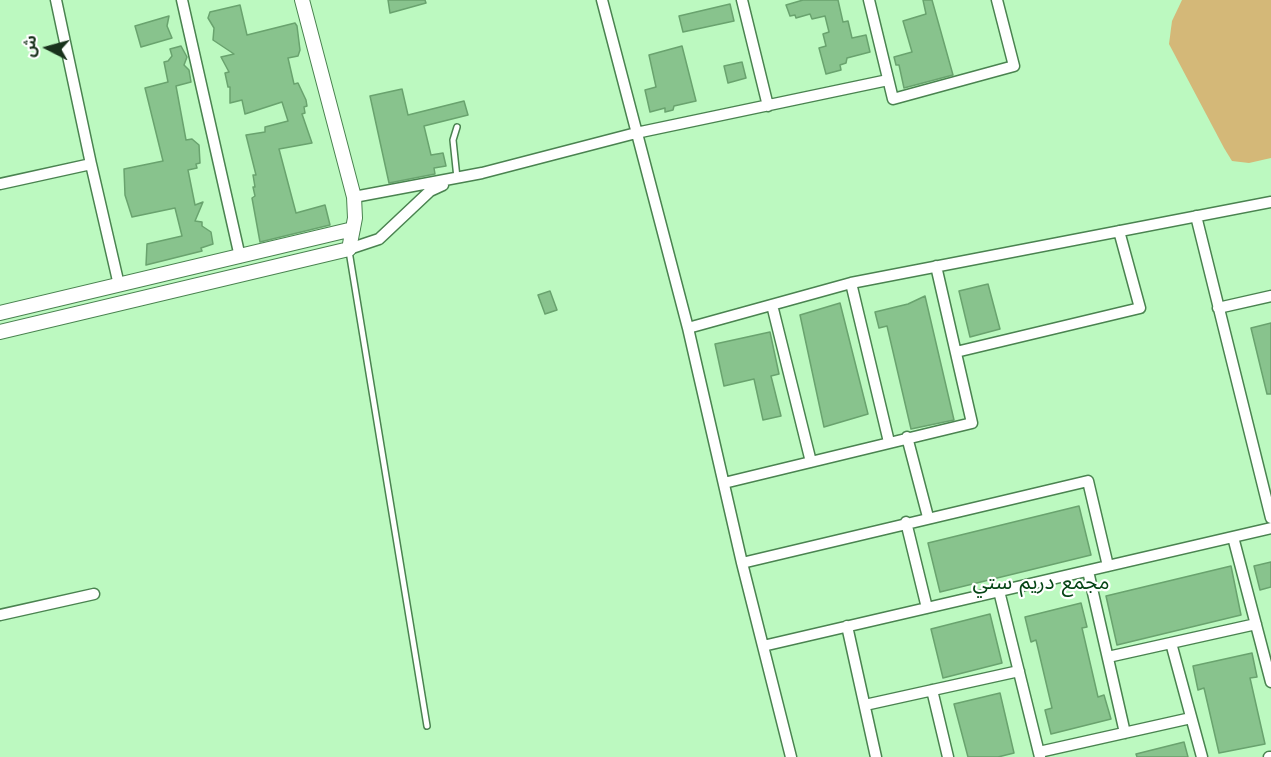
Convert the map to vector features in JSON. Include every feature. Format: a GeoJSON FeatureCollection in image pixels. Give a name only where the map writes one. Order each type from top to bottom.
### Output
{"type":"FeatureCollection","features":[{"type":"Feature","properties":{"kind":"street"},"geometry":{"type":"LineString","coordinates":[[56,0],[118,285]]}},
{"type":"Feature","properties":{"kind":"street"},"geometry":{"type":"LineString","coordinates":[[182,0],[240,257]]}},
{"type":"Feature","properties":{"kind":"street"},"geometry":{"type":"LineString","coordinates":[[302,0],[354,197],[355,218],[349,249]]}},
{"type":"Feature","properties":{"kind":"street"},"geometry":{"type":"LineString","coordinates":[[602,0],[688,328],[742,563],[791,757]]}},
{"type":"Feature","properties":{"kind":"street"},"geometry":{"type":"LineString","coordinates":[[742,0],[768,106]]}},
{"type":"Feature","properties":{"kind":"street"},"geometry":{"type":"LineString","coordinates":[[869,0],[892,99],[1014,66],[997,0]]}},
{"type":"Feature","properties":{"kind":"street"},"geometry":{"type":"LineString","coordinates":[[354,197],[457,178],[636,133],[888,80]]}},
{"type":"Feature","properties":{"kind":"street"},"geometry":{"type":"LineString","coordinates":[[0,184],[91,164]]}},
{"type":"Feature","properties":{"kind":"street"},"geometry":{"type":"LineString","coordinates":[[0,332],[349,249],[379,239],[430,191],[457,178]]}},
{"type":"Feature","properties":{"kind":"street"},"geometry":{"type":"LineString","coordinates":[[688,328],[851,284],[1271,201]]}},
{"type":"Feature","properties":{"kind":"street"},"geometry":{"type":"LineString","coordinates":[[1196,216],[1271,518]]}},
{"type":"Feature","properties":{"kind":"street"},"geometry":{"type":"LineString","coordinates":[[0,313],[353,229]]}},
{"type":"Feature","properties":{"kind":"street"},"geometry":{"type":"LineString","coordinates":[[956,352],[1140,308],[1119,231]]}},
{"type":"Feature","properties":{"kind":"street"},"geometry":{"type":"LineString","coordinates":[[724,483],[972,423],[936,266]]}},
{"type":"Feature","properties":{"kind":"street"},"geometry":{"type":"LineString","coordinates":[[851,284],[890,442]]}},
{"type":"Feature","properties":{"kind":"street"},"geometry":{"type":"LineString","coordinates":[[1218,308],[1271,296]]}},
{"type":"Feature","properties":{"kind":"street"},"geometry":{"type":"LineString","coordinates":[[772,305],[811,462]]}},
{"type":"Feature","properties":{"kind":"street"},"geometry":{"type":"LineString","coordinates":[[907,437],[928,518]]}},
{"type":"Feature","properties":{"kind":"street"},"geometry":{"type":"LineString","coordinates":[[742,563],[906,522],[1088,481],[1108,566]]}},
{"type":"Feature","properties":{"kind":"street"},"geometry":{"type":"LineString","coordinates":[[906,522],[927,608]]}},
{"type":"Feature","properties":{"kind":"street"},"geometry":{"type":"LineString","coordinates":[[763,646],[1271,528]]}},
{"type":"Feature","properties":{"kind":"street"},"geometry":{"type":"LineString","coordinates":[[1233,537],[1271,682]]}},
{"type":"Feature","properties":{"kind":"street"},"geometry":{"type":"LineString","coordinates":[[1088,570],[1125,733]]}},
{"type":"Feature","properties":{"kind":"street"},"geometry":{"type":"LineString","coordinates":[[999,591],[1040,755],[1191,717]]}},
{"type":"Feature","properties":{"kind":"street"},"geometry":{"type":"LineString","coordinates":[[0,615],[94,594]]}},
{"type":"Feature","properties":{"kind":"street"},"geometry":{"type":"LineString","coordinates":[[1108,657],[1256,624]]}},
{"type":"Feature","properties":{"kind":"street"},"geometry":{"type":"LineString","coordinates":[[847,626],[876,757]]}},
{"type":"Feature","properties":{"kind":"street"},"geometry":{"type":"LineString","coordinates":[[1171,643],[1202,757]]}},
{"type":"Feature","properties":{"kind":"street"},"geometry":{"type":"LineString","coordinates":[[865,705],[1019,671]]}},
{"type":"Feature","properties":{"kind":"street"},"geometry":{"type":"LineString","coordinates":[[932,690],[948,757]]}},
{"type":"Feature","properties":{"kind":"lane"},"geometry":{"type":"LineString","coordinates":[[457,127],[453,140],[457,178]]}},
{"type":"Feature","properties":{"kind":"lane"},"geometry":{"type":"LineString","coordinates":[[349,249],[427,726]]}},
{"type":"Feature","properties":{"kind":"shaded area"},"geometry":{"type":"Polygon","coordinates":[[[1182,0],[1271,0],[1271,158],[1249,163],[1232,161],[1224,148],[1169,44],[1172,21],[1182,0]]]}},
{"type":"Feature","properties":{"kind":"building"},"geometry":{"type":"Polygon","coordinates":[[[388,0],[425,0],[426,3],[390,13],[388,0]]]}},
{"type":"Feature","properties":{"kind":"building"},"geometry":{"type":"Polygon","coordinates":[[[803,0],[838,0],[843,22],[848,21],[852,38],[866,35],[870,52],[847,58],[846,63],[840,65],[841,70],[826,74],[819,48],[826,46],[823,34],[829,32],[825,16],[812,19],[810,14],[796,18],[795,15],[790,16],[786,5],[803,0]]]}},
{"type":"Feature","properties":{"kind":"building"},"geometry":{"type":"Polygon","coordinates":[[[923,0],[932,0],[953,75],[904,88],[899,65],[896,65],[894,57],[912,52],[903,21],[926,14],[923,0]]]}},
{"type":"Feature","properties":{"kind":"building"},"geometry":{"type":"Polygon","coordinates":[[[730,4],[734,21],[683,32],[679,16],[730,4]]]}},
{"type":"Feature","properties":{"kind":"building"},"geometry":{"type":"Polygon","coordinates":[[[240,5],[247,35],[295,23],[297,26],[300,50],[298,56],[288,58],[294,84],[298,83],[306,100],[305,113],[302,114],[312,143],[279,149],[296,213],[325,205],[330,225],[260,242],[252,198],[255,196],[253,175],[256,175],[246,135],[265,132],[265,127],[288,121],[282,102],[245,114],[242,100],[230,103],[230,87],[228,87],[225,73],[229,72],[221,57],[234,54],[213,40],[214,28],[208,18],[210,12],[240,5]]]}},
{"type":"Feature","properties":{"kind":"building"},"geometry":{"type":"Polygon","coordinates":[[[169,16],[167,26],[172,38],[141,47],[135,26],[169,16]]]}},
{"type":"Feature","properties":{"kind":"building"},"geometry":{"type":"Polygon","coordinates":[[[181,46],[187,57],[184,65],[189,70],[191,82],[176,86],[186,140],[192,139],[199,145],[200,163],[196,164],[197,168],[188,170],[195,205],[203,202],[195,221],[202,222],[202,226],[211,232],[213,244],[201,248],[202,251],[146,265],[147,244],[182,236],[175,208],[132,217],[125,195],[124,169],[163,161],[145,88],[168,82],[164,62],[172,56],[170,49],[181,46]]]}},
{"type":"Feature","properties":{"kind":"building"},"geometry":{"type":"Polygon","coordinates":[[[682,46],[696,101],[674,106],[673,110],[665,112],[665,108],[650,112],[645,90],[656,87],[649,55],[682,46]]]}},
{"type":"Feature","properties":{"kind":"building"},"geometry":{"type":"Polygon","coordinates":[[[742,62],[746,78],[728,83],[724,66],[742,62]]]}},
{"type":"Feature","properties":{"kind":"building"},"geometry":{"type":"Polygon","coordinates":[[[402,89],[408,115],[464,101],[468,115],[424,126],[431,155],[443,153],[446,166],[434,168],[435,174],[389,183],[370,96],[402,89]]]}},
{"type":"Feature","properties":{"kind":"building"},"geometry":{"type":"Polygon","coordinates":[[[988,284],[1000,329],[970,337],[959,291],[988,284]]]}},
{"type":"Feature","properties":{"kind":"building"},"geometry":{"type":"Polygon","coordinates":[[[550,291],[557,310],[545,314],[538,295],[550,291]]]}},
{"type":"Feature","properties":{"kind":"building"},"geometry":{"type":"Polygon","coordinates":[[[925,296],[954,420],[911,429],[887,326],[879,328],[875,312],[908,304],[925,296]]]}},
{"type":"Feature","properties":{"kind":"building"},"geometry":{"type":"Polygon","coordinates":[[[840,303],[868,414],[824,427],[800,315],[840,303]]]}},
{"type":"Feature","properties":{"kind":"building"},"geometry":{"type":"Polygon","coordinates":[[[1271,323],[1271,394],[1267,394],[1251,328],[1271,323]]]}},
{"type":"Feature","properties":{"kind":"building"},"geometry":{"type":"Polygon","coordinates":[[[770,332],[779,374],[771,376],[781,416],[763,420],[754,379],[724,386],[715,344],[770,332]]]}},
{"type":"Feature","properties":{"kind":"building"},"geometry":{"type":"Polygon","coordinates":[[[1079,506],[1091,555],[940,592],[928,543],[1079,506]]]}},
{"type":"Feature","properties":{"kind":"building"},"geometry":{"type":"Polygon","coordinates":[[[1271,562],[1271,587],[1260,590],[1254,566],[1271,562]]]}},
{"type":"Feature","properties":{"kind":"building"},"geometry":{"type":"Polygon","coordinates":[[[1231,566],[1241,615],[1117,645],[1106,596],[1231,566]]]}},
{"type":"Feature","properties":{"kind":"building"},"geometry":{"type":"Polygon","coordinates":[[[1081,603],[1087,627],[1082,628],[1098,697],[1104,695],[1111,719],[1051,734],[1045,710],[1052,708],[1036,640],[1031,642],[1025,617],[1081,603]]]}},
{"type":"Feature","properties":{"kind":"building"},"geometry":{"type":"Polygon","coordinates":[[[990,614],[1002,663],[943,678],[931,629],[990,614]]]}},
{"type":"Feature","properties":{"kind":"building"},"geometry":{"type":"Polygon","coordinates":[[[1252,653],[1257,677],[1250,678],[1265,744],[1219,753],[1204,688],[1198,690],[1193,666],[1252,653]]]}},
{"type":"Feature","properties":{"kind":"building"},"geometry":{"type":"Polygon","coordinates":[[[1000,693],[1014,753],[998,757],[968,757],[954,704],[1000,693]]]}},
{"type":"Feature","properties":{"kind":"building"},"geometry":{"type":"Polygon","coordinates":[[[1184,742],[1188,757],[1137,757],[1136,754],[1184,742]]]}},
{"type":"Feature","properties":{"kind":"district","name":"مجمع دريم ستي"},"geometry":{"type":"Point","coordinates":[1041,583]}}]}
